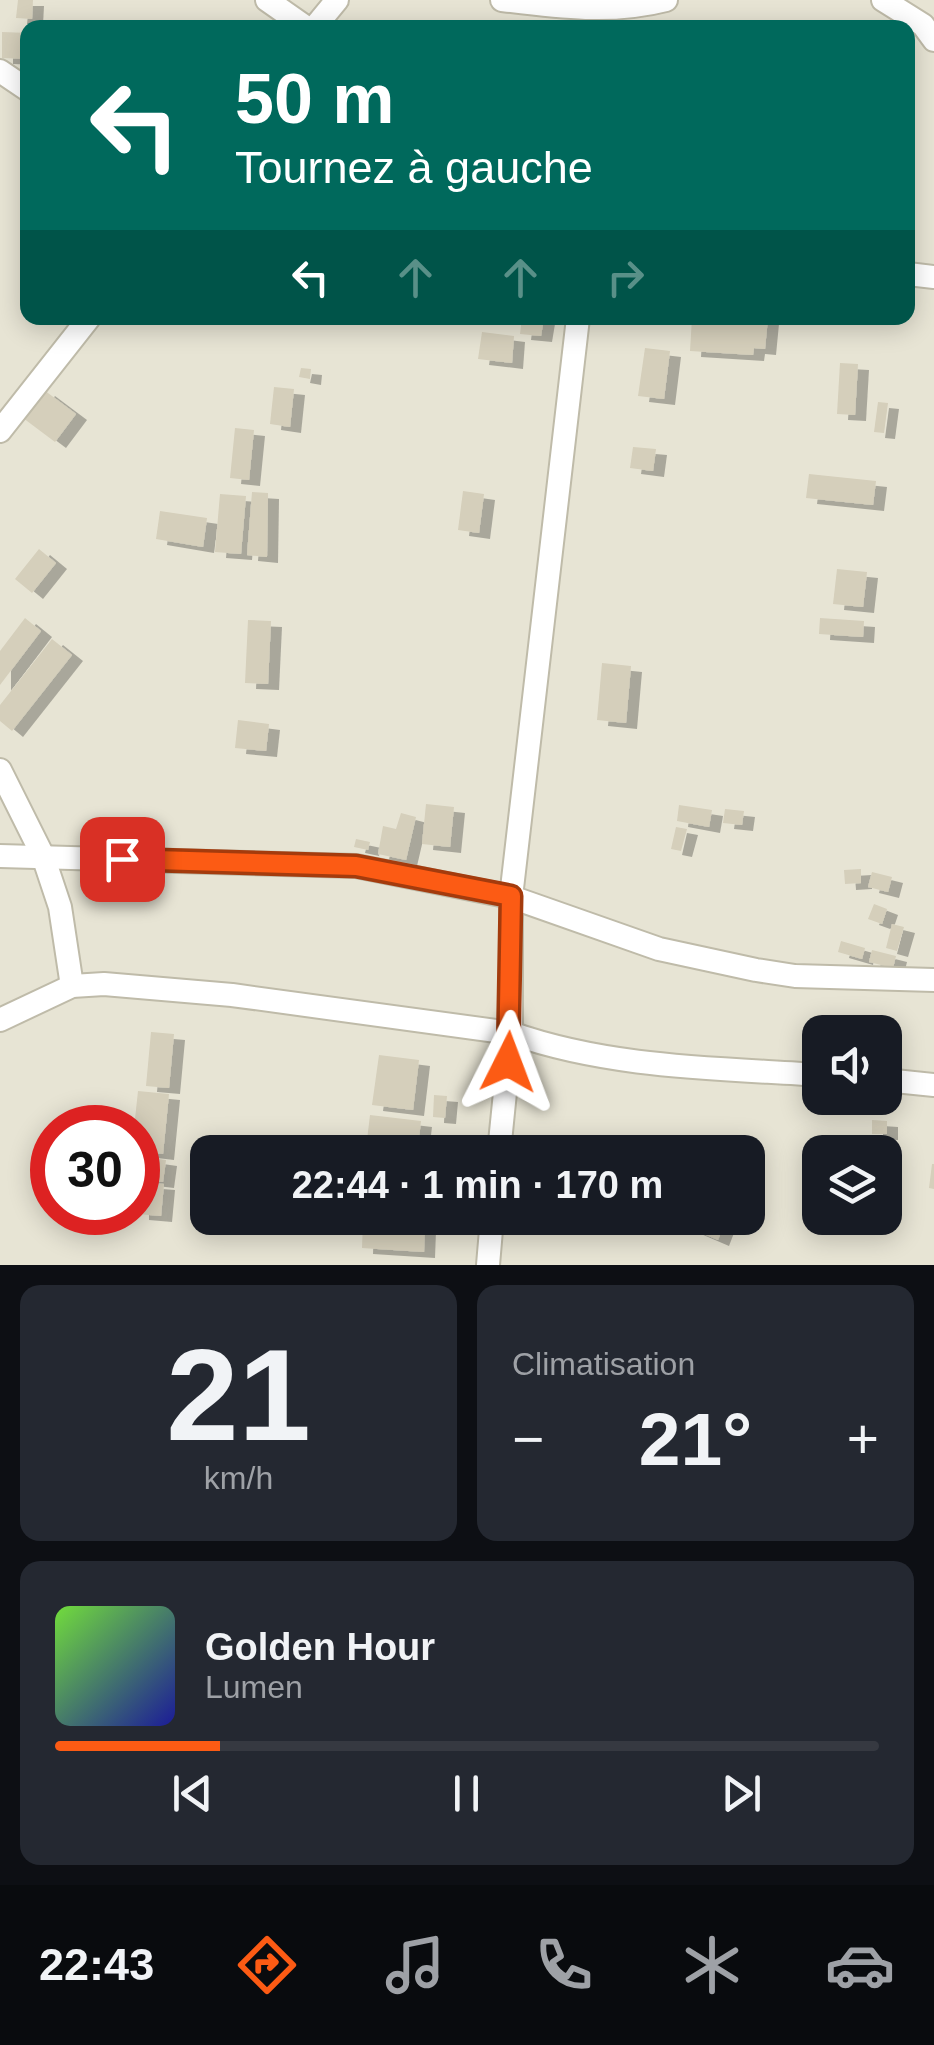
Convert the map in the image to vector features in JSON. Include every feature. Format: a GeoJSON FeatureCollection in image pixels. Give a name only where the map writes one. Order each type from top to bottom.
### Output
{"type":"FeatureCollection","features":[{"type":"Feature","properties":{"kind":"street"},"geometry":{"type":"LineString","coordinates":[[268,0],[298,20]]}},
{"type":"Feature","properties":{"kind":"street"},"geometry":{"type":"LineString","coordinates":[[318,20],[337,0]]}},
{"type":"Feature","properties":{"kind":"street"},"geometry":{"type":"LineString","coordinates":[[502,0],[555,7],[631,9],[666,0]]}},
{"type":"Feature","properties":{"kind":"street"},"geometry":{"type":"LineString","coordinates":[[883,0],[923,25],[934,40]]}},
{"type":"Feature","properties":{"kind":"street"},"geometry":{"type":"LineString","coordinates":[[0,431],[83,325]]}},
{"type":"Feature","properties":{"kind":"street"},"geometry":{"type":"LineString","coordinates":[[501,1135],[511,1033],[511,896],[577,325]]}},
{"type":"Feature","properties":{"kind":"street"},"geometry":{"type":"LineString","coordinates":[[0,770],[43,856],[60,907],[72,986]]}},
{"type":"Feature","properties":{"kind":"street"},"geometry":{"type":"LineString","coordinates":[[0,856],[356,866],[511,896],[659,950],[756,970],[795,976],[934,980]]}},
{"type":"Feature","properties":{"kind":"street"},"geometry":{"type":"LineString","coordinates":[[0,1020],[72,986],[104,984],[232,996],[511,1033],[606,1060],[802,1075]]}},
{"type":"Feature","properties":{"kind":"street"},"geometry":{"type":"LineString","coordinates":[[902,1082],[934,1085]]}},
{"type":"Feature","properties":{"kind":"street"},"geometry":{"type":"LineString","coordinates":[[488,1265],[491,1235]]}},
{"type":"Feature","properties":{"kind":"shaded area"},"geometry":{"type":"Polygon","coordinates":[[[0,0],[934,0],[934,1265],[0,1265],[0,0]]]}},
{"type":"Feature","properties":{"kind":"building"},"geometry":{"type":"Polygon","coordinates":[[[18,0],[33,0],[32,19],[16,18],[18,0]]]}},
{"type":"Feature","properties":{"kind":"building"},"geometry":{"type":"Polygon","coordinates":[[[2,32],[20,33],[20,59],[2,58],[2,32]]]}},
{"type":"Feature","properties":{"kind":"building"},"geometry":{"type":"Polygon","coordinates":[[[521,325],[543,325],[541,336],[520,334],[521,325]]]}},
{"type":"Feature","properties":{"kind":"building"},"geometry":{"type":"Polygon","coordinates":[[[692,325],[767,325],[765,349],[754,348],[753,355],[690,351],[692,325]]]}},
{"type":"Feature","properties":{"kind":"building"},"geometry":{"type":"Polygon","coordinates":[[[482,332],[514,336],[512,363],[478,359],[482,332]]]}},
{"type":"Feature","properties":{"kind":"building"},"geometry":{"type":"Polygon","coordinates":[[[645,348],[670,351],[664,399],[638,396],[645,348]]]}},
{"type":"Feature","properties":{"kind":"building"},"geometry":{"type":"Polygon","coordinates":[[[840,363],[858,364],[855,415],[837,414],[840,363]]]}},
{"type":"Feature","properties":{"kind":"building"},"geometry":{"type":"Polygon","coordinates":[[[301,368],[311,369],[310,379],[299,377],[301,368]]]}},
{"type":"Feature","properties":{"kind":"building"},"geometry":{"type":"Polygon","coordinates":[[[274,387],[294,389],[290,427],[270,424],[274,387]]]}},
{"type":"Feature","properties":{"kind":"building"},"geometry":{"type":"Polygon","coordinates":[[[44,390],[76,414],[55,442],[23,418],[44,390]]]}},
{"type":"Feature","properties":{"kind":"building"},"geometry":{"type":"Polygon","coordinates":[[[878,402],[888,403],[884,433],[874,432],[878,402]]]}},
{"type":"Feature","properties":{"kind":"building"},"geometry":{"type":"Polygon","coordinates":[[[235,428],[254,430],[249,480],[230,478],[235,428]]]}},
{"type":"Feature","properties":{"kind":"building"},"geometry":{"type":"Polygon","coordinates":[[[633,447],[656,449],[653,471],[630,468],[633,447]]]}},
{"type":"Feature","properties":{"kind":"building"},"geometry":{"type":"Polygon","coordinates":[[[809,474],[876,481],[873,505],[806,498],[809,474]]]}},
{"type":"Feature","properties":{"kind":"building"},"geometry":{"type":"Polygon","coordinates":[[[463,491],[484,494],[479,533],[458,530],[463,491]]]}},
{"type":"Feature","properties":{"kind":"building"},"geometry":{"type":"Polygon","coordinates":[[[252,492],[268,493],[267,557],[247,555],[252,492]]]}},
{"type":"Feature","properties":{"kind":"building"},"geometry":{"type":"Polygon","coordinates":[[[220,494],[246,496],[241,554],[215,552],[220,494]]]}},
{"type":"Feature","properties":{"kind":"building"},"geometry":{"type":"Polygon","coordinates":[[[160,511],[207,518],[203,547],[156,539],[160,511]]]}},
{"type":"Feature","properties":{"kind":"building"},"geometry":{"type":"Polygon","coordinates":[[[39,549],[56,563],[32,593],[15,579],[39,549]]]}},
{"type":"Feature","properties":{"kind":"building"},"geometry":{"type":"Polygon","coordinates":[[[837,569],[867,572],[863,607],[833,604],[837,569]]]}},
{"type":"Feature","properties":{"kind":"building"},"geometry":{"type":"Polygon","coordinates":[[[25,618],[41,631],[0,685],[0,651],[25,618]]]}},
{"type":"Feature","properties":{"kind":"building"},"geometry":{"type":"Polygon","coordinates":[[[820,618],[864,621],[863,637],[819,634],[820,618]]]}},
{"type":"Feature","properties":{"kind":"building"},"geometry":{"type":"Polygon","coordinates":[[[248,620],[271,621],[268,684],[245,683],[248,620]]]}},
{"type":"Feature","properties":{"kind":"building"},"geometry":{"type":"Polygon","coordinates":[[[52,639],[72,655],[12,731],[0,721],[0,705],[52,639]]]}},
{"type":"Feature","properties":{"kind":"building"},"geometry":{"type":"Polygon","coordinates":[[[602,663],[631,666],[626,723],[597,720],[602,663]]]}},
{"type":"Feature","properties":{"kind":"building"},"geometry":{"type":"Polygon","coordinates":[[[238,720],[269,724],[266,751],[235,748],[238,720]]]}},
{"type":"Feature","properties":{"kind":"building"},"geometry":{"type":"Polygon","coordinates":[[[426,804],[454,807],[450,847],[422,844],[426,804]]]}},
{"type":"Feature","properties":{"kind":"building"},"geometry":{"type":"Polygon","coordinates":[[[679,805],[712,810],[709,827],[677,821],[679,805]]]}},
{"type":"Feature","properties":{"kind":"building"},"geometry":{"type":"Polygon","coordinates":[[[725,809],[744,811],[742,825],[723,823],[725,809]]]}},
{"type":"Feature","properties":{"kind":"building"},"geometry":{"type":"Polygon","coordinates":[[[401,813],[416,817],[406,860],[378,854],[383,826],[396,829],[401,813]]]}},
{"type":"Feature","properties":{"kind":"building"},"geometry":{"type":"Polygon","coordinates":[[[676,827],[687,829],[681,851],[671,849],[676,827]]]}},
{"type":"Feature","properties":{"kind":"building"},"geometry":{"type":"Polygon","coordinates":[[[356,839],[370,842],[368,850],[354,847],[356,839]]]}},
{"type":"Feature","properties":{"kind":"building"},"geometry":{"type":"Polygon","coordinates":[[[861,869],[861,883],[845,884],[844,870],[861,869]]]}},
{"type":"Feature","properties":{"kind":"building"},"geometry":{"type":"Polygon","coordinates":[[[872,872],[892,877],[888,892],[868,887],[872,872]]]}},
{"type":"Feature","properties":{"kind":"building"},"geometry":{"type":"Polygon","coordinates":[[[874,904],[887,909],[882,924],[868,919],[874,904]]]}},
{"type":"Feature","properties":{"kind":"building"},"geometry":{"type":"Polygon","coordinates":[[[892,924],[904,927],[897,951],[886,948],[892,924]]]}},
{"type":"Feature","properties":{"kind":"building"},"geometry":{"type":"Polygon","coordinates":[[[841,941],[865,948],[862,959],[838,952],[841,941]]]}},
{"type":"Feature","properties":{"kind":"building"},"geometry":{"type":"Polygon","coordinates":[[[872,950],[896,956],[893,968],[869,962],[872,950]]]}},
{"type":"Feature","properties":{"kind":"building"},"geometry":{"type":"Polygon","coordinates":[[[151,1032],[174,1034],[169,1088],[146,1086],[151,1032]]]}},
{"type":"Feature","properties":{"kind":"building"},"geometry":{"type":"Polygon","coordinates":[[[379,1055],[419,1060],[413,1110],[372,1105],[379,1055]]]}},
{"type":"Feature","properties":{"kind":"building"},"geometry":{"type":"Polygon","coordinates":[[[138,1091],[169,1094],[163,1154],[160,1105],[136,1105],[138,1091]]]}},
{"type":"Feature","properties":{"kind":"building"},"geometry":{"type":"Polygon","coordinates":[[[434,1095],[447,1096],[445,1118],[433,1117],[434,1095]]]}},
{"type":"Feature","properties":{"kind":"building"},"geometry":{"type":"Polygon","coordinates":[[[370,1115],[421,1121],[419,1135],[368,1135],[370,1115]]]}},
{"type":"Feature","properties":{"kind":"building"},"geometry":{"type":"Polygon","coordinates":[[[872,1120],[887,1121],[887,1134],[872,1134],[872,1120]]]}},
{"type":"Feature","properties":{"kind":"building"},"geometry":{"type":"Polygon","coordinates":[[[160,1159],[166,1160],[160,1182],[160,1159]]]}},
{"type":"Feature","properties":{"kind":"building"},"geometry":{"type":"Polygon","coordinates":[[[934,1164],[934,1189],[929,1188],[934,1164]]]}},
{"type":"Feature","properties":{"kind":"building"},"geometry":{"type":"Polygon","coordinates":[[[160,1184],[164,1184],[160,1216],[160,1184]]]}},
{"type":"Feature","properties":{"kind":"building"},"geometry":{"type":"Polygon","coordinates":[[[362,1235],[425,1235],[424,1252],[362,1248],[362,1235]]]}},
{"type":"Feature","properties":{"kind":"route"},"geometry":{"type":"LineString","coordinates":[[122,859],[356,866],[511,896],[508,1062]]}}]}
